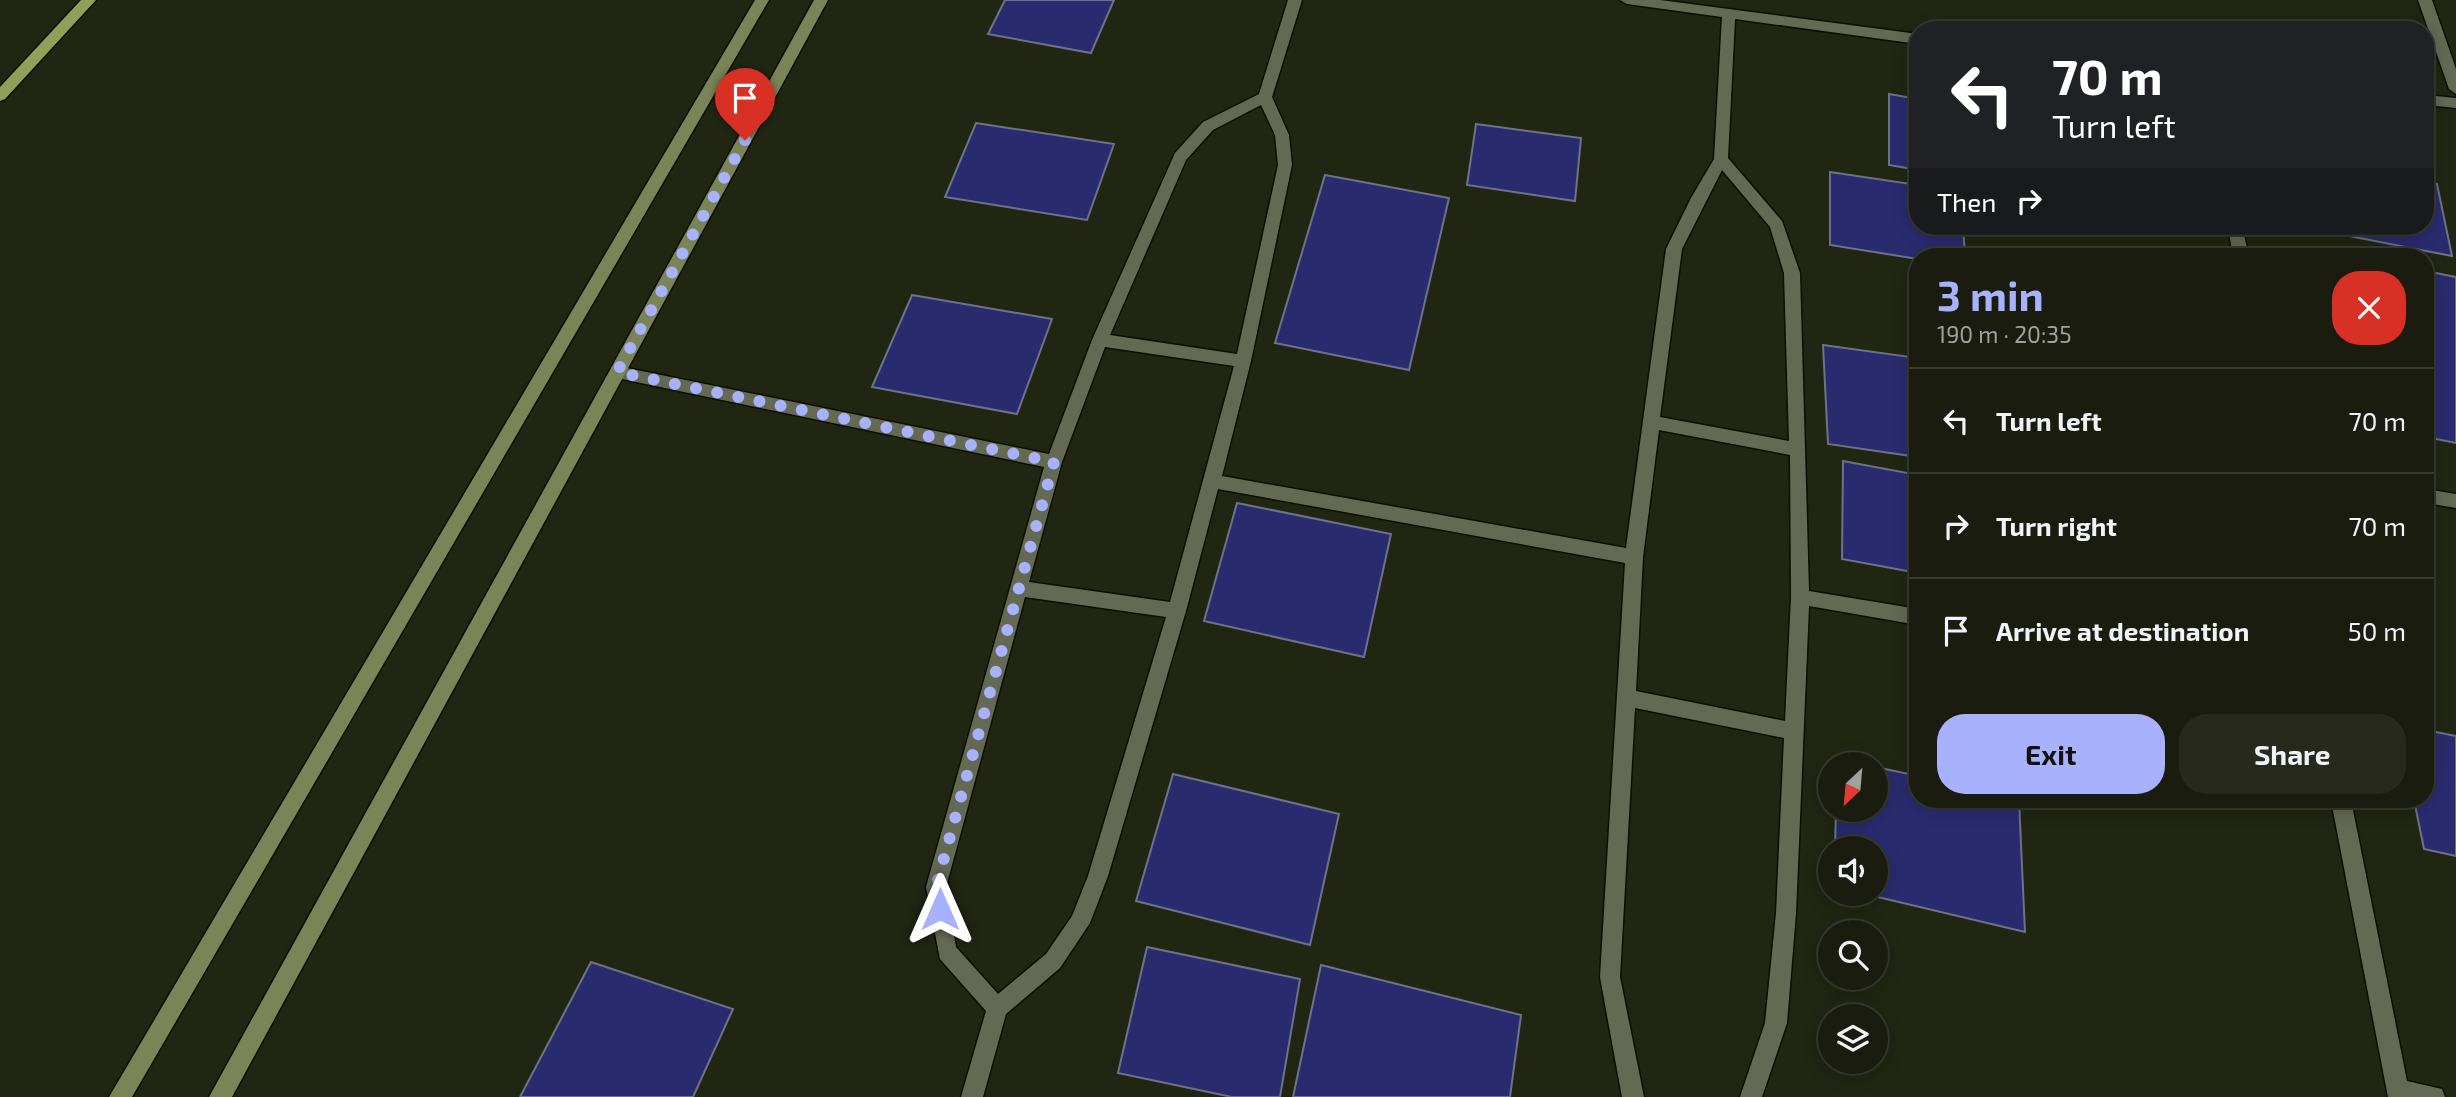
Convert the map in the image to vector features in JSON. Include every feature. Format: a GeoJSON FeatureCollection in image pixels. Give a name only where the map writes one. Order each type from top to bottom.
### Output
{"type":"FeatureCollection","features":[{"type":"Feature","properties":{"kind":"main road"},"geometry":{"type":"LineString","coordinates":[[0,96],[89,0]]}},
{"type":"Feature","properties":{"kind":"street"},"geometry":{"type":"LineString","coordinates":[[120,1097],[762,0]]}},
{"type":"Feature","properties":{"kind":"street"},"geometry":{"type":"LineString","coordinates":[[220,1097],[821,0]]}},
{"type":"Feature","properties":{"kind":"street"},"geometry":{"type":"LineString","coordinates":[[972,1097],[997,1008],[1053,961],[1080,923],[1098,876],[1177,611],[1243,361],[1285,165],[1282,135],[1265,97],[1295,0]]}},
{"type":"Feature","properties":{"kind":"street"},"geometry":{"type":"LineString","coordinates":[[1627,0],[1909,38]]}},
{"type":"Feature","properties":{"kind":"street"},"geometry":{"type":"LineString","coordinates":[[2425,0],[2432,21]]}},
{"type":"Feature","properties":{"kind":"street"},"geometry":{"type":"LineString","coordinates":[[1633,1097],[1610,976],[1634,556],[1674,249],[1698,198],[1721,159],[1729,13]]}},
{"type":"Feature","properties":{"kind":"street"},"geometry":{"type":"LineString","coordinates":[[2434,26],[2456,89]]}},
{"type":"Feature","properties":{"kind":"street"},"geometry":{"type":"LineString","coordinates":[[997,1008],[947,952],[936,887],[1021,589],[1054,462],[1100,340],[1180,157],[1208,126],[1265,97]]}},
{"type":"Feature","properties":{"kind":"street"},"geometry":{"type":"LineString","coordinates":[[2434,101],[2456,103]]}},
{"type":"Feature","properties":{"kind":"street"},"geometry":{"type":"LineString","coordinates":[[1721,159],[1777,225],[1791,272],[1798,450],[1800,597],[1786,913],[1776,1023],[1751,1097]]}},
{"type":"Feature","properties":{"kind":"street"},"geometry":{"type":"LineString","coordinates":[[1100,340],[1243,361]]}},
{"type":"Feature","properties":{"kind":"street"},"geometry":{"type":"LineString","coordinates":[[617,372],[1054,462]]}},
{"type":"Feature","properties":{"kind":"street"},"geometry":{"type":"LineString","coordinates":[[1652,422],[1798,450]]}},
{"type":"Feature","properties":{"kind":"street"},"geometry":{"type":"LineString","coordinates":[[1212,481],[1634,556]]}},
{"type":"Feature","properties":{"kind":"street"},"geometry":{"type":"LineString","coordinates":[[2434,497],[2456,501]]}},
{"type":"Feature","properties":{"kind":"street"},"geometry":{"type":"LineString","coordinates":[[1021,589],[1177,611]]}},
{"type":"Feature","properties":{"kind":"street"},"geometry":{"type":"LineString","coordinates":[[1800,597],[1909,615]]}},
{"type":"Feature","properties":{"kind":"street"},"geometry":{"type":"LineString","coordinates":[[1625,698],[1793,731]]}},
{"type":"Feature","properties":{"kind":"street"},"geometry":{"type":"LineString","coordinates":[[2344,808],[2398,1094],[2434,1097]]}},
{"type":"Feature","properties":{"kind":"building"},"geometry":{"type":"Polygon","coordinates":[[[1005,0],[1114,0],[1091,53],[988,34],[1005,0]]]}},
{"type":"Feature","properties":{"kind":"building"},"geometry":{"type":"Polygon","coordinates":[[[1889,94],[1909,97],[1909,168],[1889,165],[1889,94]]]}},
{"type":"Feature","properties":{"kind":"building"},"geometry":{"type":"Polygon","coordinates":[[[976,123],[1114,144],[1087,220],[945,197],[976,123]]]}},
{"type":"Feature","properties":{"kind":"building"},"geometry":{"type":"Polygon","coordinates":[[[1476,124],[1581,138],[1575,201],[1467,185],[1476,124]]]}},
{"type":"Feature","properties":{"kind":"building"},"geometry":{"type":"Polygon","coordinates":[[[1830,172],[1909,184],[1909,235],[1964,235],[1964,248],[1909,248],[1909,258],[1830,245],[1830,172]]]}},
{"type":"Feature","properties":{"kind":"building"},"geometry":{"type":"Polygon","coordinates":[[[1325,175],[1449,198],[1409,370],[1275,343],[1325,175]]]}},
{"type":"Feature","properties":{"kind":"building"},"geometry":{"type":"Polygon","coordinates":[[[2434,183],[2437,184],[2452,256],[2434,253],[2434,248],[2411,248],[2344,235],[2434,235],[2434,183]]]}},
{"type":"Feature","properties":{"kind":"building"},"geometry":{"type":"Polygon","coordinates":[[[2434,273],[2456,277],[2456,443],[2434,439],[2434,273]]]}},
{"type":"Feature","properties":{"kind":"building"},"geometry":{"type":"Polygon","coordinates":[[[912,295],[1052,319],[1017,414],[872,387],[912,295]]]}},
{"type":"Feature","properties":{"kind":"building"},"geometry":{"type":"Polygon","coordinates":[[[1823,345],[1909,357],[1909,456],[1828,444],[1823,345]]]}},
{"type":"Feature","properties":{"kind":"building"},"geometry":{"type":"Polygon","coordinates":[[[1843,461],[1909,473],[1909,571],[1842,559],[1843,461]]]}},
{"type":"Feature","properties":{"kind":"building"},"geometry":{"type":"Polygon","coordinates":[[[1237,503],[1391,534],[1364,657],[1204,621],[1237,503]]]}},
{"type":"Feature","properties":{"kind":"building"},"geometry":{"type":"Polygon","coordinates":[[[2434,732],[2456,736],[2456,856],[2424,849],[2416,808],[2434,808],[2434,732]]]}},
{"type":"Feature","properties":{"kind":"building"},"geometry":{"type":"Polygon","coordinates":[[[1888,770],[1909,774],[1909,808],[2019,808],[2025,932],[1888,899],[1888,836],[1835,836],[1836,822],[1888,822],[1888,770]]]}},
{"type":"Feature","properties":{"kind":"building"},"geometry":{"type":"Polygon","coordinates":[[[1173,774],[1339,814],[1310,945],[1136,901],[1173,774]]]}},
{"type":"Feature","properties":{"kind":"building"},"geometry":{"type":"Polygon","coordinates":[[[1147,947],[1300,979],[1280,1097],[1232,1097],[1118,1073],[1147,947]]]}},
{"type":"Feature","properties":{"kind":"building"},"geometry":{"type":"Polygon","coordinates":[[[591,962],[733,1009],[693,1097],[520,1097],[591,962]]]}},
{"type":"Feature","properties":{"kind":"building"},"geometry":{"type":"Polygon","coordinates":[[[1321,965],[1521,1015],[1510,1097],[1293,1097],[1321,965]]]}},
{"type":"Feature","properties":{"kind":"route"},"geometry":{"type":"LineString","coordinates":[[745,140],[617,372],[1054,462],[1021,589],[936,887],[940,909]]}}]}
